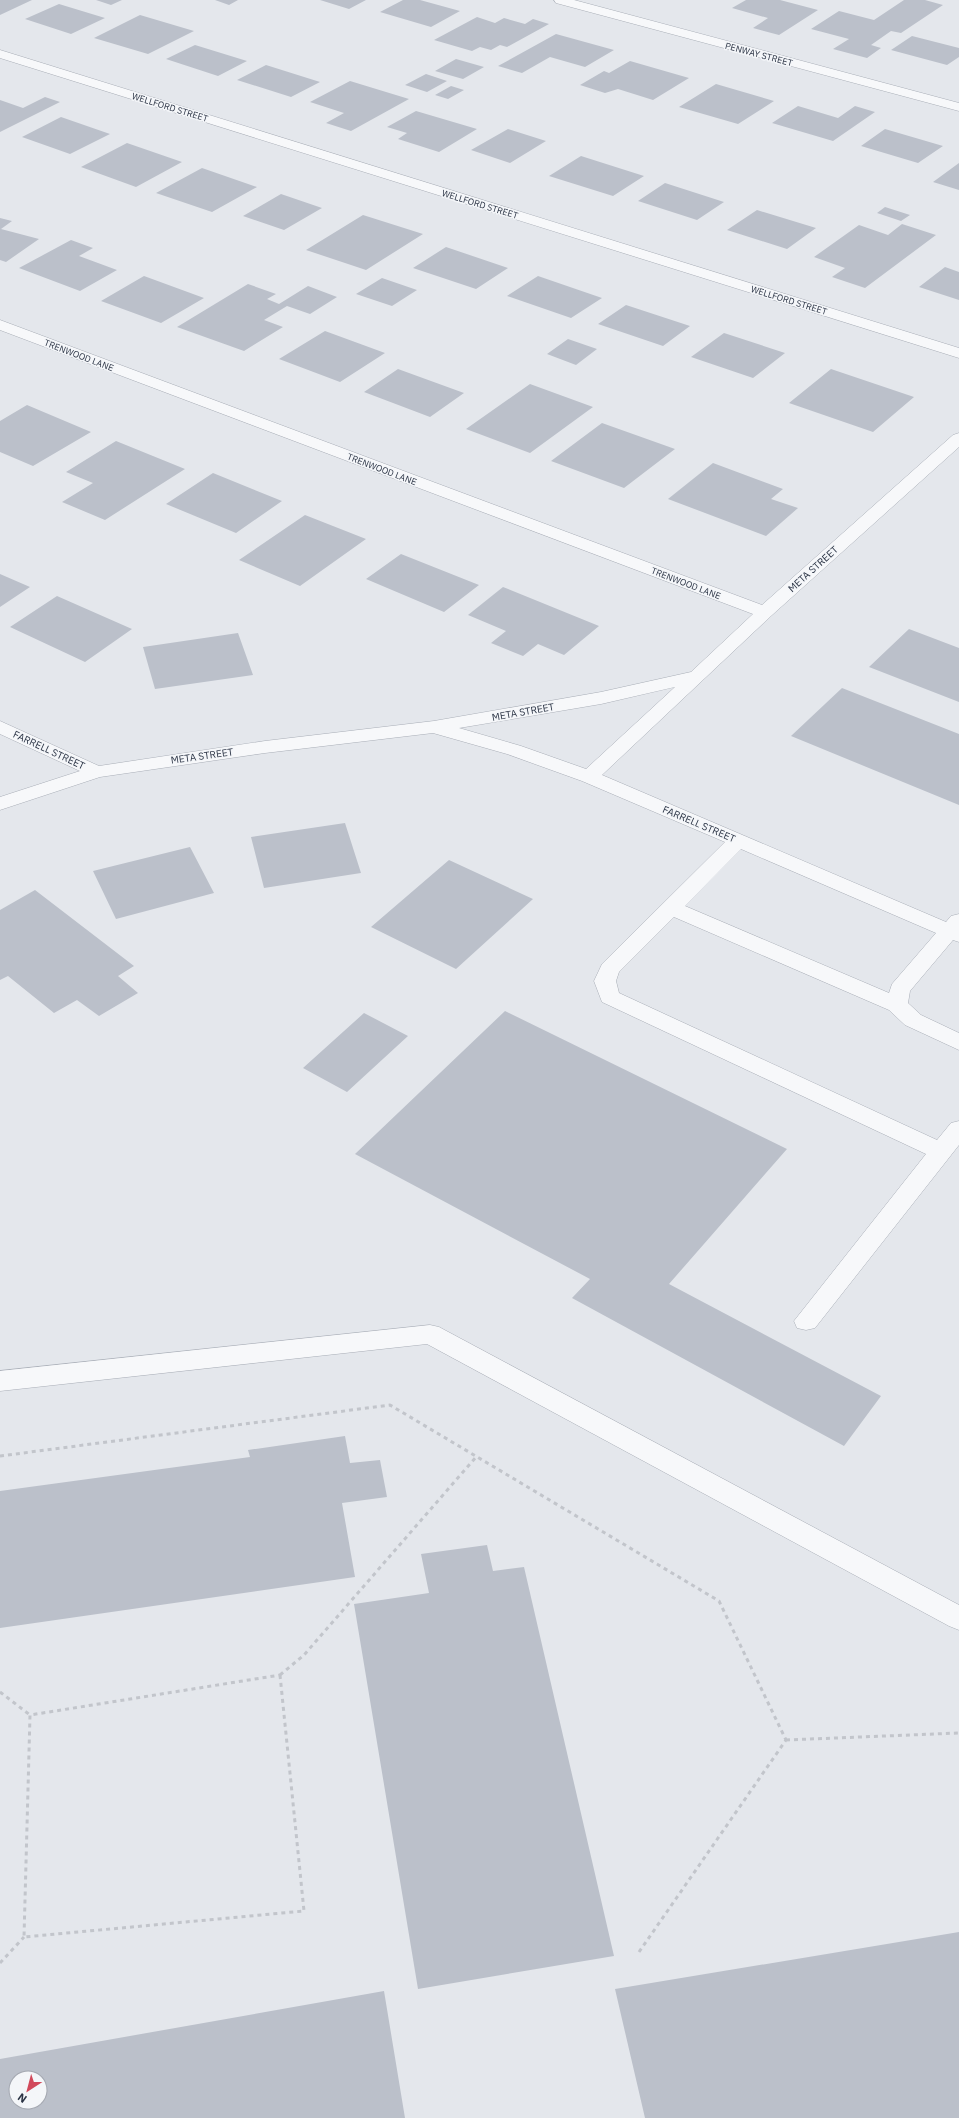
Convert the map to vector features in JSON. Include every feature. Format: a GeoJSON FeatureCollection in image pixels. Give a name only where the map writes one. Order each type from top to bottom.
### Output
{"type":"FeatureCollection","features":[{"type":"Feature","properties":{"kind":"street","name":"PENWAY STREET"},"geometry":{"type":"LineString","coordinates":[[560,0],[959,107]]}},
{"type":"Feature","properties":{"kind":"street","name":"WELLFORD STREET"},"geometry":{"type":"LineString","coordinates":[[0,54],[959,353]]}},
{"type":"Feature","properties":{"kind":"street","name":"TRENWOOD LANE"},"geometry":{"type":"LineString","coordinates":[[0,325],[765,612]]}},
{"type":"Feature","properties":{"kind":"street","name":"META STREET"},"geometry":{"type":"LineString","coordinates":[[0,804],[97,772],[265,747],[434,727],[563,705],[697,676],[765,612],[959,438]]}},
{"type":"Feature","properties":{"kind":"street"},"geometry":{"type":"LineString","coordinates":[[589,777],[697,676]]}},
{"type":"Feature","properties":{"kind":"street","name":"FARRELL STREET"},"geometry":{"type":"LineString","coordinates":[[0,727],[97,772]]}},
{"type":"Feature","properties":{"kind":"street","name":"FARRELL STREET"},"geometry":{"type":"LineString","coordinates":[[434,727],[514,750],[589,777],[738,841],[956,929]]}},
{"type":"Feature","properties":{"kind":"street"},"geometry":{"type":"LineString","coordinates":[[738,841],[609,969],[605,981],[610,997],[940,1151]]}},
{"type":"Feature","properties":{"kind":"street"},"geometry":{"type":"LineString","coordinates":[[670,908],[897,1005],[912,1020],[959,1042]]}},
{"type":"Feature","properties":{"kind":"street"},"geometry":{"type":"LineString","coordinates":[[897,1005],[900,989],[956,929]]}},
{"type":"Feature","properties":{"kind":"street"},"geometry":{"type":"LineString","coordinates":[[806,1321],[959,1129]]}},
{"type":"Feature","properties":{"kind":"street"},"geometry":{"type":"LineString","coordinates":[[0,1382],[430,1334],[959,1618]]}},
{"type":"Feature","properties":{"kind":"path"},"geometry":{"type":"LineString","coordinates":[[0,1456],[390,1405],[720,1601],[786,1740]]}},
{"type":"Feature","properties":{"kind":"path"},"geometry":{"type":"LineString","coordinates":[[0,1692],[30,1715],[280,1675],[304,1655],[476,1456]]}},
{"type":"Feature","properties":{"kind":"path"},"geometry":{"type":"LineString","coordinates":[[24,1937],[304,1911],[280,1675]]}},
{"type":"Feature","properties":{"kind":"path"},"geometry":{"type":"LineString","coordinates":[[0,1963],[24,1937],[30,1715]]}},
{"type":"Feature","properties":{"kind":"path"},"geometry":{"type":"LineString","coordinates":[[786,1740],[959,1733]]}},
{"type":"Feature","properties":{"kind":"path"},"geometry":{"type":"LineString","coordinates":[[639,1952],[786,1740]]}},
{"type":"Feature","properties":{"kind":"building"},"geometry":{"type":"Polygon","coordinates":[[[0,0],[32,0],[0,15],[0,0]]]}},
{"type":"Feature","properties":{"kind":"building"},"geometry":{"type":"Polygon","coordinates":[[[96,0],[122,0],[111,5],[96,0]]]}},
{"type":"Feature","properties":{"kind":"building"},"geometry":{"type":"Polygon","coordinates":[[[215,0],[238,0],[229,5],[215,0]]]}},
{"type":"Feature","properties":{"kind":"building"},"geometry":{"type":"Polygon","coordinates":[[[320,0],[366,0],[349,9],[320,0]]]}},
{"type":"Feature","properties":{"kind":"building"},"geometry":{"type":"Polygon","coordinates":[[[403,0],[420,0],[460,11],[431,27],[380,12],[403,0]]]}},
{"type":"Feature","properties":{"kind":"building"},"geometry":{"type":"Polygon","coordinates":[[[746,0],[780,0],[818,10],[779,35],[753,28],[768,18],[732,8],[746,0]]]}},
{"type":"Feature","properties":{"kind":"building"},"geometry":{"type":"Polygon","coordinates":[[[904,0],[925,0],[943,5],[901,33],[891,31],[871,45],[881,48],[867,58],[833,49],[849,39],[811,29],[839,11],[874,20],[904,0]]]}},
{"type":"Feature","properties":{"kind":"building"},"geometry":{"type":"Polygon","coordinates":[[[59,4],[105,18],[71,34],[25,19],[59,4]]]}},
{"type":"Feature","properties":{"kind":"building"},"geometry":{"type":"Polygon","coordinates":[[[140,15],[194,31],[148,54],[94,38],[140,15]]]}},
{"type":"Feature","properties":{"kind":"building"},"geometry":{"type":"Polygon","coordinates":[[[477,17],[495,23],[504,18],[525,24],[533,19],[549,24],[507,47],[500,45],[491,50],[480,47],[472,51],[434,40],[477,17]]]}},
{"type":"Feature","properties":{"kind":"building"},"geometry":{"type":"Polygon","coordinates":[[[556,34],[614,50],[585,67],[550,57],[522,73],[498,66],[556,34]]]}},
{"type":"Feature","properties":{"kind":"building"},"geometry":{"type":"Polygon","coordinates":[[[912,36],[959,48],[959,57],[947,65],[891,50],[912,36]]]}},
{"type":"Feature","properties":{"kind":"building"},"geometry":{"type":"Polygon","coordinates":[[[195,45],[247,61],[218,76],[166,59],[195,45]]]}},
{"type":"Feature","properties":{"kind":"building"},"geometry":{"type":"Polygon","coordinates":[[[456,59],[484,67],[463,79],[435,71],[456,59]]]}},
{"type":"Feature","properties":{"kind":"building"},"geometry":{"type":"Polygon","coordinates":[[[630,61],[689,78],[653,100],[618,89],[605,93],[580,85],[604,71],[609,73],[630,61]]]}},
{"type":"Feature","properties":{"kind":"building"},"geometry":{"type":"Polygon","coordinates":[[[266,65],[320,82],[291,97],[237,80],[266,65]]]}},
{"type":"Feature","properties":{"kind":"building"},"geometry":{"type":"Polygon","coordinates":[[[426,74],[447,81],[427,92],[405,85],[426,74]]]}},
{"type":"Feature","properties":{"kind":"building"},"geometry":{"type":"Polygon","coordinates":[[[350,81],[409,99],[351,131],[326,123],[344,113],[310,102],[350,81]]]}},
{"type":"Feature","properties":{"kind":"building"},"geometry":{"type":"Polygon","coordinates":[[[716,84],[774,101],[738,124],[679,107],[716,84]]]}},
{"type":"Feature","properties":{"kind":"building"},"geometry":{"type":"Polygon","coordinates":[[[451,86],[464,90],[448,99],[435,95],[451,86]]]}},
{"type":"Feature","properties":{"kind":"building"},"geometry":{"type":"Polygon","coordinates":[[[45,97],[60,102],[0,132],[0,100],[23,108],[45,97]]]}},
{"type":"Feature","properties":{"kind":"building"},"geometry":{"type":"Polygon","coordinates":[[[798,106],[838,118],[855,106],[875,112],[833,141],[772,123],[798,106]]]}},
{"type":"Feature","properties":{"kind":"building"},"geometry":{"type":"Polygon","coordinates":[[[416,111],[477,129],[439,152],[398,139],[407,133],[387,127],[416,111]]]}},
{"type":"Feature","properties":{"kind":"building"},"geometry":{"type":"Polygon","coordinates":[[[61,117],[110,134],[70,154],[22,137],[61,117]]]}},
{"type":"Feature","properties":{"kind":"building"},"geometry":{"type":"Polygon","coordinates":[[[508,129],[546,141],[510,163],[471,150],[508,129]]]}},
{"type":"Feature","properties":{"kind":"building"},"geometry":{"type":"Polygon","coordinates":[[[885,129],[943,146],[918,163],[861,146],[885,129]]]}},
{"type":"Feature","properties":{"kind":"building"},"geometry":{"type":"Polygon","coordinates":[[[127,143],[182,162],[136,187],[81,167],[127,143]]]}},
{"type":"Feature","properties":{"kind":"building"},"geometry":{"type":"Polygon","coordinates":[[[581,156],[644,176],[613,196],[549,176],[581,156]]]}},
{"type":"Feature","properties":{"kind":"building"},"geometry":{"type":"Polygon","coordinates":[[[959,163],[959,190],[933,182],[959,163]]]}},
{"type":"Feature","properties":{"kind":"building"},"geometry":{"type":"Polygon","coordinates":[[[202,168],[257,187],[212,212],[156,193],[202,168]]]}},
{"type":"Feature","properties":{"kind":"building"},"geometry":{"type":"Polygon","coordinates":[[[665,183],[724,202],[697,220],[638,201],[665,183]]]}},
{"type":"Feature","properties":{"kind":"building"},"geometry":{"type":"Polygon","coordinates":[[[281,194],[322,208],[284,230],[243,216],[281,194]]]}},
{"type":"Feature","properties":{"kind":"building"},"geometry":{"type":"Polygon","coordinates":[[[885,207],[910,215],[901,221],[877,213],[885,207]]]}},
{"type":"Feature","properties":{"kind":"building"},"geometry":{"type":"Polygon","coordinates":[[[757,210],[816,228],[787,249],[727,230],[757,210]]]}},
{"type":"Feature","properties":{"kind":"building"},"geometry":{"type":"Polygon","coordinates":[[[363,215],[423,234],[366,270],[306,250],[363,215]]]}},
{"type":"Feature","properties":{"kind":"building"},"geometry":{"type":"Polygon","coordinates":[[[0,218],[12,221],[1,229],[39,239],[6,262],[0,260],[0,218]]]}},
{"type":"Feature","properties":{"kind":"building"},"geometry":{"type":"Polygon","coordinates":[[[902,224],[936,235],[865,288],[832,277],[845,268],[814,257],[859,225],[888,235],[902,224]]]}},
{"type":"Feature","properties":{"kind":"building"},"geometry":{"type":"Polygon","coordinates":[[[71,240],[93,248],[79,256],[117,270],[80,291],[19,268],[71,240]]]}},
{"type":"Feature","properties":{"kind":"building"},"geometry":{"type":"Polygon","coordinates":[[[446,247],[508,268],[476,289],[413,268],[446,247]]]}},
{"type":"Feature","properties":{"kind":"building"},"geometry":{"type":"Polygon","coordinates":[[[945,267],[959,272],[959,300],[919,287],[945,267]]]}},
{"type":"Feature","properties":{"kind":"building"},"geometry":{"type":"Polygon","coordinates":[[[144,276],[204,298],[161,323],[101,301],[144,276]]]}},
{"type":"Feature","properties":{"kind":"building"},"geometry":{"type":"Polygon","coordinates":[[[538,276],[602,298],[571,318],[507,296],[538,276]]]}},
{"type":"Feature","properties":{"kind":"building"},"geometry":{"type":"Polygon","coordinates":[[[382,278],[417,290],[392,306],[356,294],[382,278]]]}},
{"type":"Feature","properties":{"kind":"building"},"geometry":{"type":"Polygon","coordinates":[[[248,284],[276,294],[267,299],[279,304],[308,286],[337,297],[310,314],[287,306],[264,320],[283,327],[244,351],[177,327],[248,284]]]}},
{"type":"Feature","properties":{"kind":"building"},"geometry":{"type":"Polygon","coordinates":[[[626,305],[690,326],[663,346],[598,324],[626,305]]]}},
{"type":"Feature","properties":{"kind":"building"},"geometry":{"type":"Polygon","coordinates":[[[325,331],[385,353],[340,382],[279,359],[325,331]]]}},
{"type":"Feature","properties":{"kind":"building"},"geometry":{"type":"Polygon","coordinates":[[[724,333],[785,353],[753,378],[691,357],[724,333]]]}},
{"type":"Feature","properties":{"kind":"building"},"geometry":{"type":"Polygon","coordinates":[[[568,339],[597,349],[576,365],[547,354],[568,339]]]}},
{"type":"Feature","properties":{"kind":"building"},"geometry":{"type":"Polygon","coordinates":[[[398,369],[464,393],[430,417],[364,392],[398,369]]]}},
{"type":"Feature","properties":{"kind":"building"},"geometry":{"type":"Polygon","coordinates":[[[831,369],[914,397],[873,432],[789,403],[831,369]]]}},
{"type":"Feature","properties":{"kind":"building"},"geometry":{"type":"Polygon","coordinates":[[[530,384],[593,407],[530,453],[466,429],[530,384]]]}},
{"type":"Feature","properties":{"kind":"building"},"geometry":{"type":"Polygon","coordinates":[[[27,405],[91,432],[33,466],[0,452],[0,421],[27,405]]]}},
{"type":"Feature","properties":{"kind":"building"},"geometry":{"type":"Polygon","coordinates":[[[602,423],[675,449],[624,488],[551,461],[602,423]]]}},
{"type":"Feature","properties":{"kind":"building"},"geometry":{"type":"Polygon","coordinates":[[[116,441],[185,469],[105,520],[62,502],[93,483],[66,472],[116,441]]]}},
{"type":"Feature","properties":{"kind":"building"},"geometry":{"type":"Polygon","coordinates":[[[713,463],[783,489],[771,499],[798,508],[766,536],[668,499],[713,463]]]}},
{"type":"Feature","properties":{"kind":"building"},"geometry":{"type":"Polygon","coordinates":[[[213,473],[282,501],[236,533],[166,504],[213,473]]]}},
{"type":"Feature","properties":{"kind":"building"},"geometry":{"type":"Polygon","coordinates":[[[305,515],[366,539],[300,586],[239,560],[305,515]]]}},
{"type":"Feature","properties":{"kind":"building"},"geometry":{"type":"Polygon","coordinates":[[[401,554],[479,585],[444,612],[366,579],[401,554]]]}},
{"type":"Feature","properties":{"kind":"building"},"geometry":{"type":"Polygon","coordinates":[[[0,574],[30,587],[0,607],[0,574]]]}},
{"type":"Feature","properties":{"kind":"building"},"geometry":{"type":"Polygon","coordinates":[[[503,587],[599,626],[564,655],[538,644],[523,656],[491,643],[506,631],[468,615],[503,587]]]}},
{"type":"Feature","properties":{"kind":"building"},"geometry":{"type":"Polygon","coordinates":[[[57,596],[132,629],[85,662],[10,627],[57,596]]]}},
{"type":"Feature","properties":{"kind":"building"},"geometry":{"type":"Polygon","coordinates":[[[909,629],[959,648],[959,702],[869,667],[909,629]]]}},
{"type":"Feature","properties":{"kind":"building"},"geometry":{"type":"Polygon","coordinates":[[[238,633],[253,675],[155,689],[143,647],[238,633]]]}},
{"type":"Feature","properties":{"kind":"building"},"geometry":{"type":"Polygon","coordinates":[[[842,688],[959,734],[959,805],[791,736],[842,688]]]}},
{"type":"Feature","properties":{"kind":"building"},"geometry":{"type":"Polygon","coordinates":[[[345,823],[361,873],[264,888],[251,837],[345,823]]]}},
{"type":"Feature","properties":{"kind":"building"},"geometry":{"type":"Polygon","coordinates":[[[190,847],[214,893],[116,919],[93,871],[190,847]]]}},
{"type":"Feature","properties":{"kind":"building"},"geometry":{"type":"Polygon","coordinates":[[[449,860],[533,899],[456,969],[371,927],[449,860]]]}},
{"type":"Feature","properties":{"kind":"building"},"geometry":{"type":"Polygon","coordinates":[[[35,890],[134,966],[118,976],[138,993],[99,1016],[77,1000],[54,1013],[8,976],[0,980],[0,910],[35,890]]]}},
{"type":"Feature","properties":{"kind":"building"},"geometry":{"type":"Polygon","coordinates":[[[505,1011],[787,1149],[669,1284],[881,1396],[844,1446],[572,1298],[590,1279],[355,1154],[505,1011]]]}},
{"type":"Feature","properties":{"kind":"building"},"geometry":{"type":"Polygon","coordinates":[[[364,1013],[408,1036],[347,1092],[303,1068],[364,1013]]]}},
{"type":"Feature","properties":{"kind":"building"},"geometry":{"type":"Polygon","coordinates":[[[345,1436],[350,1463],[380,1460],[387,1497],[342,1503],[355,1577],[0,1628],[0,1491],[250,1457],[248,1450],[345,1436]]]}},
{"type":"Feature","properties":{"kind":"building"},"geometry":{"type":"Polygon","coordinates":[[[487,1545],[493,1571],[524,1567],[614,1956],[418,1989],[354,1604],[429,1593],[421,1554],[487,1545]]]}},
{"type":"Feature","properties":{"kind":"building"},"geometry":{"type":"Polygon","coordinates":[[[959,1932],[959,2118],[645,2118],[615,1989],[959,1932]]]}},
{"type":"Feature","properties":{"kind":"building"},"geometry":{"type":"Polygon","coordinates":[[[384,1991],[405,2118],[0,2118],[0,2059],[384,1991]]]}}]}
